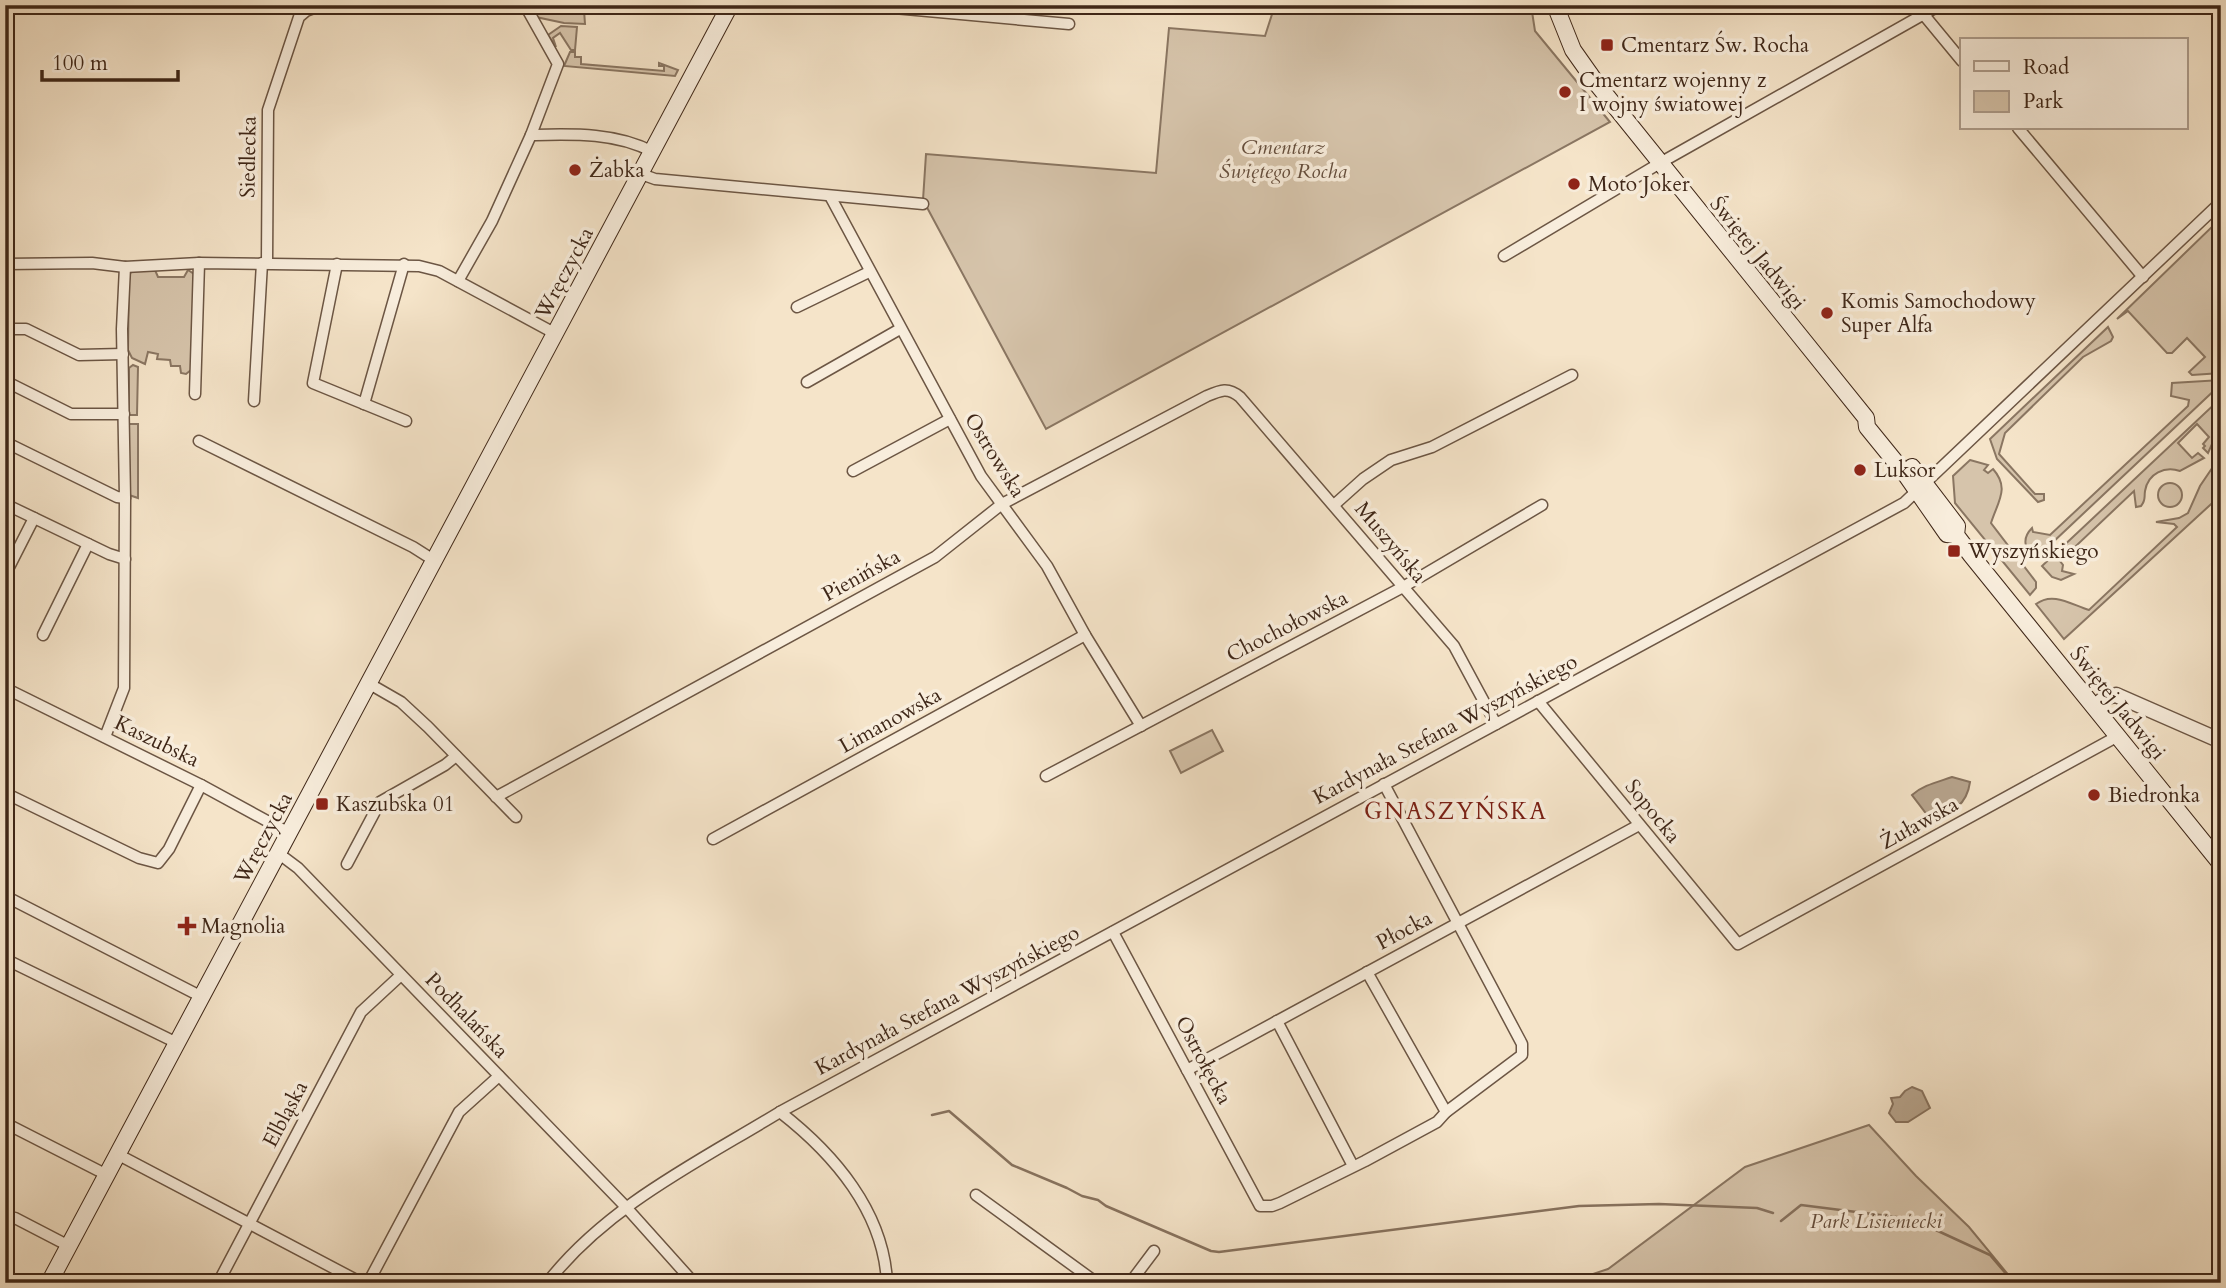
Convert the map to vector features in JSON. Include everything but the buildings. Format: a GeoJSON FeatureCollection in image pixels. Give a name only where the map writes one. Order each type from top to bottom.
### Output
{"type":"FeatureCollection","features":[{"type":"Feature","properties":{"kind":"main road","name":"Wręczycka"},"geometry":{"type":"LineString","coordinates":[[49,1283],[730,5]]}},
{"type":"Feature","properties":{"kind":"main road","name":"Świętej Jadwigi"},"geometry":{"type":"LineString","coordinates":[[1555,5],[1579,60],[1866,418],[1875,420],[1921,488],[1957,526],[1956,535],[2221,864]]}},
{"type":"Feature","properties":{"kind":"street","name":"Siedlecka"},"geometry":{"type":"LineString","coordinates":[[254,401],[265,263],[268,110],[299,17],[306,10],[382,5]]}},
{"type":"Feature","properties":{"kind":"street"},"geometry":{"type":"LineString","coordinates":[[458,281],[492,221],[531,135],[558,64],[526,7],[494,5]]}},
{"type":"Feature","properties":{"kind":"street"},"geometry":{"type":"LineString","coordinates":[[861,5],[1069,24]]}},
{"type":"Feature","properties":{"kind":"street"},"geometry":{"type":"LineString","coordinates":[[1504,256],[1660,163],[1940,5]]}},
{"type":"Feature","properties":{"kind":"street"},"geometry":{"type":"LineString","coordinates":[[1924,15],[1960,59]]}},
{"type":"Feature","properties":{"kind":"street"},"geometry":{"type":"LineString","coordinates":[[2020,130],[2143,277]]}},
{"type":"Feature","properties":{"kind":"street"},"geometry":{"type":"LineString","coordinates":[[531,135],[577,134],[629,142],[653,152]]}},
{"type":"Feature","properties":{"kind":"street"},"geometry":{"type":"LineString","coordinates":[[641,174],[655,179],[923,204]]}},
{"type":"Feature","properties":{"kind":"street","name":"Ostrowska"},"geometry":{"type":"LineString","coordinates":[[830,196],[981,476],[1047,566],[1085,635],[1141,726]]}},
{"type":"Feature","properties":{"kind":"street","name":"Kardynała Stefana Wyszyńskiego"},"geometry":{"type":"LineString","coordinates":[[547,1283],[564,1262],[625,1206],[780,1112],[1904,503],[2221,202]]}},
{"type":"Feature","properties":{"kind":"street"},"geometry":{"type":"LineString","coordinates":[[5,264],[92,263],[125,267],[198,263],[404,264],[428,268],[458,281],[556,334]]}},
{"type":"Feature","properties":{"kind":"street"},"geometry":{"type":"LineString","coordinates":[[195,394],[198,263]]}},
{"type":"Feature","properties":{"kind":"street"},"geometry":{"type":"LineString","coordinates":[[337,264],[313,383],[406,421]]}},
{"type":"Feature","properties":{"kind":"street"},"geometry":{"type":"LineString","coordinates":[[364,404],[404,264]]}},
{"type":"Feature","properties":{"kind":"street"},"geometry":{"type":"LineString","coordinates":[[104,737],[124,688],[122,329],[125,267]]}},
{"type":"Feature","properties":{"kind":"street"},"geometry":{"type":"LineString","coordinates":[[797,307],[869,272]]}},
{"type":"Feature","properties":{"kind":"street"},"geometry":{"type":"LineString","coordinates":[[5,329],[26,329],[79,355],[123,354]]}},
{"type":"Feature","properties":{"kind":"street"},"geometry":{"type":"LineString","coordinates":[[807,382],[900,329]]}},
{"type":"Feature","properties":{"kind":"street"},"geometry":{"type":"LineString","coordinates":[[1334,505],[1363,479],[1391,460],[1444,441],[1572,375]]}},
{"type":"Feature","properties":{"kind":"street"},"geometry":{"type":"LineString","coordinates":[[5,381],[71,414],[124,414]]}},
{"type":"Feature","properties":{"kind":"street","name":"Pienińska"},"geometry":{"type":"LineString","coordinates":[[496,797],[935,557],[1002,504],[1207,396],[1225,389],[1240,397]]}},
{"type":"Feature","properties":{"kind":"street","name":"Muszyńska"},"geometry":{"type":"LineString","coordinates":[[1240,397],[1454,646],[1496,724]]}},
{"type":"Feature","properties":{"kind":"street"},"geometry":{"type":"LineString","coordinates":[[853,471],[950,419]]}},
{"type":"Feature","properties":{"kind":"street"},"geometry":{"type":"LineString","coordinates":[[5,442],[117,497],[125,498]]}},
{"type":"Feature","properties":{"kind":"street"},"geometry":{"type":"LineString","coordinates":[[199,442],[413,547],[435,561]]}},
{"type":"Feature","properties":{"kind":"street"},"geometry":{"type":"LineString","coordinates":[[5,504],[125,559]]}},
{"type":"Feature","properties":{"kind":"street","name":"Chochołowska"},"geometry":{"type":"LineString","coordinates":[[1046,776],[1403,587],[1542,505]]}},
{"type":"Feature","properties":{"kind":"street"},"geometry":{"type":"LineString","coordinates":[[5,575],[34,518]]}},
{"type":"Feature","properties":{"kind":"street"},"geometry":{"type":"LineString","coordinates":[[43,635],[88,544]]}},
{"type":"Feature","properties":{"kind":"street","name":"Limanowska"},"geometry":{"type":"LineString","coordinates":[[713,839],[1085,635]]}},
{"type":"Feature","properties":{"kind":"street"},"geometry":{"type":"LineString","coordinates":[[368,683],[401,702],[516,817]]}},
{"type":"Feature","properties":{"kind":"street","name":"Kaszubska"},"geometry":{"type":"LineString","coordinates":[[5,688],[201,785],[289,833]]}},
{"type":"Feature","properties":{"kind":"street"},"geometry":{"type":"LineString","coordinates":[[2094,707],[2106,697],[2116,695],[2221,741]]}},
{"type":"Feature","properties":{"kind":"street","name":"Sopocka"},"geometry":{"type":"LineString","coordinates":[[1538,701],[1738,944]]}},
{"type":"Feature","properties":{"kind":"street","name":"Żuławska"},"geometry":{"type":"LineString","coordinates":[[1738,944],[2118,736]]}},
{"type":"Feature","properties":{"kind":"street"},"geometry":{"type":"LineString","coordinates":[[348,864],[380,802],[446,765],[456,756]]}},
{"type":"Feature","properties":{"kind":"street"},"geometry":{"type":"LineString","coordinates":[[5,793],[139,858],[158,863],[169,849],[201,785]]}},
{"type":"Feature","properties":{"kind":"street"},"geometry":{"type":"LineString","coordinates":[[1278,1021],[1353,1166],[1437,1122],[1446,1112],[1522,1055],[1522,1044],[1384,785]]}},
{"type":"Feature","properties":{"kind":"street","name":"Płocka"},"geometry":{"type":"LineString","coordinates":[[1187,1070],[1639,825]]}},
{"type":"Feature","properties":{"kind":"street","name":"Podhalańska"},"geometry":{"type":"LineString","coordinates":[[278,853],[298,868],[625,1206],[694,1283]]}},
{"type":"Feature","properties":{"kind":"street"},"geometry":{"type":"LineString","coordinates":[[5,896],[202,997]]}},
{"type":"Feature","properties":{"kind":"street","name":"Ostrołęcka"},"geometry":{"type":"LineString","coordinates":[[1113,932],[1260,1206],[1280,1203],[1353,1166]]}},
{"type":"Feature","properties":{"kind":"street"},"geometry":{"type":"LineString","coordinates":[[5,960],[177,1043]]}},
{"type":"Feature","properties":{"kind":"street"},"geometry":{"type":"LineString","coordinates":[[1367,972],[1446,1112]]}},
{"type":"Feature","properties":{"kind":"street","name":"Elbląska"},"geometry":{"type":"LineString","coordinates":[[218,1283],[361,1012],[401,975]]}},
{"type":"Feature","properties":{"kind":"street"},"geometry":{"type":"LineString","coordinates":[[368,1283],[455,1119],[499,1076]]}},
{"type":"Feature","properties":{"kind":"street"},"geometry":{"type":"LineString","coordinates":[[780,1112],[820,1148],[869,1212],[881,1242],[887,1283]]}},
{"type":"Feature","properties":{"kind":"street"},"geometry":{"type":"LineString","coordinates":[[5,1123],[107,1175]]}},
{"type":"Feature","properties":{"kind":"street"},"geometry":{"type":"LineString","coordinates":[[117,1154],[362,1283]]}},
{"type":"Feature","properties":{"kind":"street"},"geometry":{"type":"LineString","coordinates":[[976,1195],[1097,1283]]}},
{"type":"Feature","properties":{"kind":"street"},"geometry":{"type":"LineString","coordinates":[[5,1216],[15,1218],[69,1246]]}},
{"type":"Feature","properties":{"kind":"street"},"geometry":{"type":"LineString","coordinates":[[1130,1283],[1154,1251]]}},
{"type":"Feature","properties":{"kind":"green space"},"geometry":{"type":"Polygon","coordinates":[[[530,5],[587,5],[584,10],[585,24],[536,17],[530,5]]]}},
{"type":"Feature","properties":{"kind":"green space","name":"Cmentarz Świętego Rocha"},"geometry":{"type":"Polygon","coordinates":[[[1275,5],[1531,5],[1535,31],[1610,122],[1046,429],[923,200],[926,154],[1156,173],[1169,28],[1265,36],[1275,5]]]}},
{"type":"Feature","properties":{"kind":"green space"},"geometry":{"type":"Polygon","coordinates":[[[561,26],[577,27],[575,50],[571,50],[560,33],[553,38],[556,47],[548,35],[561,26]]]}},
{"type":"Feature","properties":{"kind":"green space"},"geometry":{"type":"Polygon","coordinates":[[[570,52],[575,52],[575,57],[581,57],[581,64],[664,71],[664,66],[659,66],[659,63],[678,70],[675,76],[564,66],[570,52]]]}},
{"type":"Feature","properties":{"kind":"green space"},"geometry":{"type":"Polygon","coordinates":[[[2219,220],[2221,373],[2192,375],[2189,372],[2205,357],[2187,338],[2172,353],[2167,353],[2128,311],[2117,319],[2219,220]]]}},
{"type":"Feature","properties":{"kind":"green space"},"geometry":{"type":"Polygon","coordinates":[[[155,270],[158,277],[184,277],[188,270],[194,274],[191,370],[186,374],[181,373],[180,366],[171,366],[170,360],[157,359],[158,354],[148,352],[145,364],[132,358],[128,350],[129,274],[133,271],[155,270]]]}},
{"type":"Feature","properties":{"kind":"green space"},"geometry":{"type":"Polygon","coordinates":[[[2108,327],[2113,337],[2111,341],[2083,357],[2005,433],[1999,454],[2035,494],[2044,494],[2044,500],[2038,502],[1997,459],[1990,439],[2108,327]]]}},
{"type":"Feature","properties":{"kind":"green space"},"geometry":{"type":"Polygon","coordinates":[[[133,365],[138,367],[137,415],[129,415],[129,368],[133,365]]]}},
{"type":"Feature","properties":{"kind":"green space"},"geometry":{"type":"Polygon","coordinates":[[[2221,380],[2221,384],[2035,559],[2025,540],[2032,528],[2033,532],[2050,535],[2188,406],[2189,400],[2171,396],[2172,383],[2221,380]]]}},
{"type":"Feature","properties":{"kind":"green space"},"geometry":{"type":"Polygon","coordinates":[[[2221,398],[2221,424],[2208,453],[2203,444],[2209,437],[2197,424],[2178,443],[2192,458],[2198,453],[2204,458],[2180,471],[2169,469],[2153,475],[2141,506],[2136,507],[2134,491],[2060,561],[2063,565],[2062,571],[2074,574],[2061,580],[2052,577],[2042,566],[2221,398]]]}},
{"type":"Feature","properties":{"kind":"green space"},"geometry":{"type":"Polygon","coordinates":[[[129,424],[138,424],[138,498],[129,495],[129,424]]]}},
{"type":"Feature","properties":{"kind":"green space"},"geometry":{"type":"Polygon","coordinates":[[[2221,455],[2221,495],[2064,639],[2036,604],[2042,600],[2056,599],[2089,610],[2177,527],[2174,524],[2156,522],[2179,518],[2188,513],[2200,486],[2221,455]]]}},
{"type":"Feature","properties":{"kind":"green space"},"geometry":{"type":"Polygon","coordinates":[[[1970,460],[1988,465],[1984,470],[1988,473],[1993,469],[2001,482],[2001,495],[1991,523],[2036,582],[2036,588],[2030,595],[1955,503],[1953,476],[1970,460]]]}},
{"type":"Feature","properties":{"kind":"green space"},"geometry":{"type":"Polygon","coordinates":[[[2170,483],[2179,486],[2182,495],[2179,504],[2170,507],[2161,504],[2158,495],[2161,486],[2170,483]]]}},
{"type":"Feature","properties":{"kind":"green space"},"geometry":{"type":"Polygon","coordinates":[[[1212,730],[1223,751],[1181,773],[1170,751],[1212,730]]]}},
{"type":"Feature","properties":{"kind":"green space","name":"Park Lisieniecki"},"geometry":{"type":"Polygon","coordinates":[[[1869,1125],[1916,1176],[1969,1227],[2015,1283],[1566,1283],[1608,1269],[1745,1167],[1869,1125]]]}},
{"type":"Feature","properties":{"kind":"shaded area"},"geometry":{"type":"Polygon","coordinates":[[[1952,777],[1970,782],[1966,797],[1952,811],[1931,820],[1912,795],[1926,786],[1952,777]]]}},
{"type":"Feature","properties":{"kind":"shaded area"},"geometry":{"type":"Polygon","coordinates":[[[1912,1087],[1922,1091],[1930,1108],[1908,1122],[1896,1122],[1889,1113],[1893,1104],[1891,1098],[1900,1097],[1912,1087]]]}},
{"type":"Feature","properties":{"kind":"waterway"},"geometry":{"type":"LineString","coordinates":[[932,1115],[949,1111],[1012,1165],[1211,1251],[1219,1252],[1579,1206],[1659,1204],[1757,1208],[1773,1213]]}},
{"type":"Feature","properties":{"kind":"waterway"},"geometry":{"type":"LineString","coordinates":[[1781,1221],[1801,1205],[1912,1219],[1990,1255],[2014,1283]]}},
{"type":"Feature","properties":{"kind":"place","name":"Cmentarz Św. Rocha"},"geometry":{"type":"Point","coordinates":[1607,45]}},
{"type":"Feature","properties":{"kind":"place","name":"Cmentarz wojenny z I wojny światowej"},"geometry":{"type":"Point","coordinates":[1565,92]}},
{"type":"Feature","properties":{"kind":"place","name":"Żabka"},"geometry":{"type":"Point","coordinates":[575,170]}},
{"type":"Feature","properties":{"kind":"place","name":"Moto Joker"},"geometry":{"type":"Point","coordinates":[1574,184]}},
{"type":"Feature","properties":{"kind":"place","name":"Komis Samochodowy Super Alfa"},"geometry":{"type":"Point","coordinates":[1827,313]}},
{"type":"Feature","properties":{"kind":"place","name":"Luksor"},"geometry":{"type":"Point","coordinates":[1860,470]}},
{"type":"Feature","properties":{"kind":"place","name":"Wyszyńskiego"},"geometry":{"type":"Point","coordinates":[1954,551]}},
{"type":"Feature","properties":{"kind":"place","name":"Biedronka"},"geometry":{"type":"Point","coordinates":[2094,795]}},
{"type":"Feature","properties":{"kind":"place","name":"Kaszubska 01"},"geometry":{"type":"Point","coordinates":[322,804]}},
{"type":"Feature","properties":{"kind":"place","name":"Magnolia"},"geometry":{"type":"Point","coordinates":[187,926]}},
{"type":"Feature","properties":{"kind":"district","name":"GNASZYŃSKA"},"geometry":{"type":"Point","coordinates":[1456,811]}}]}
